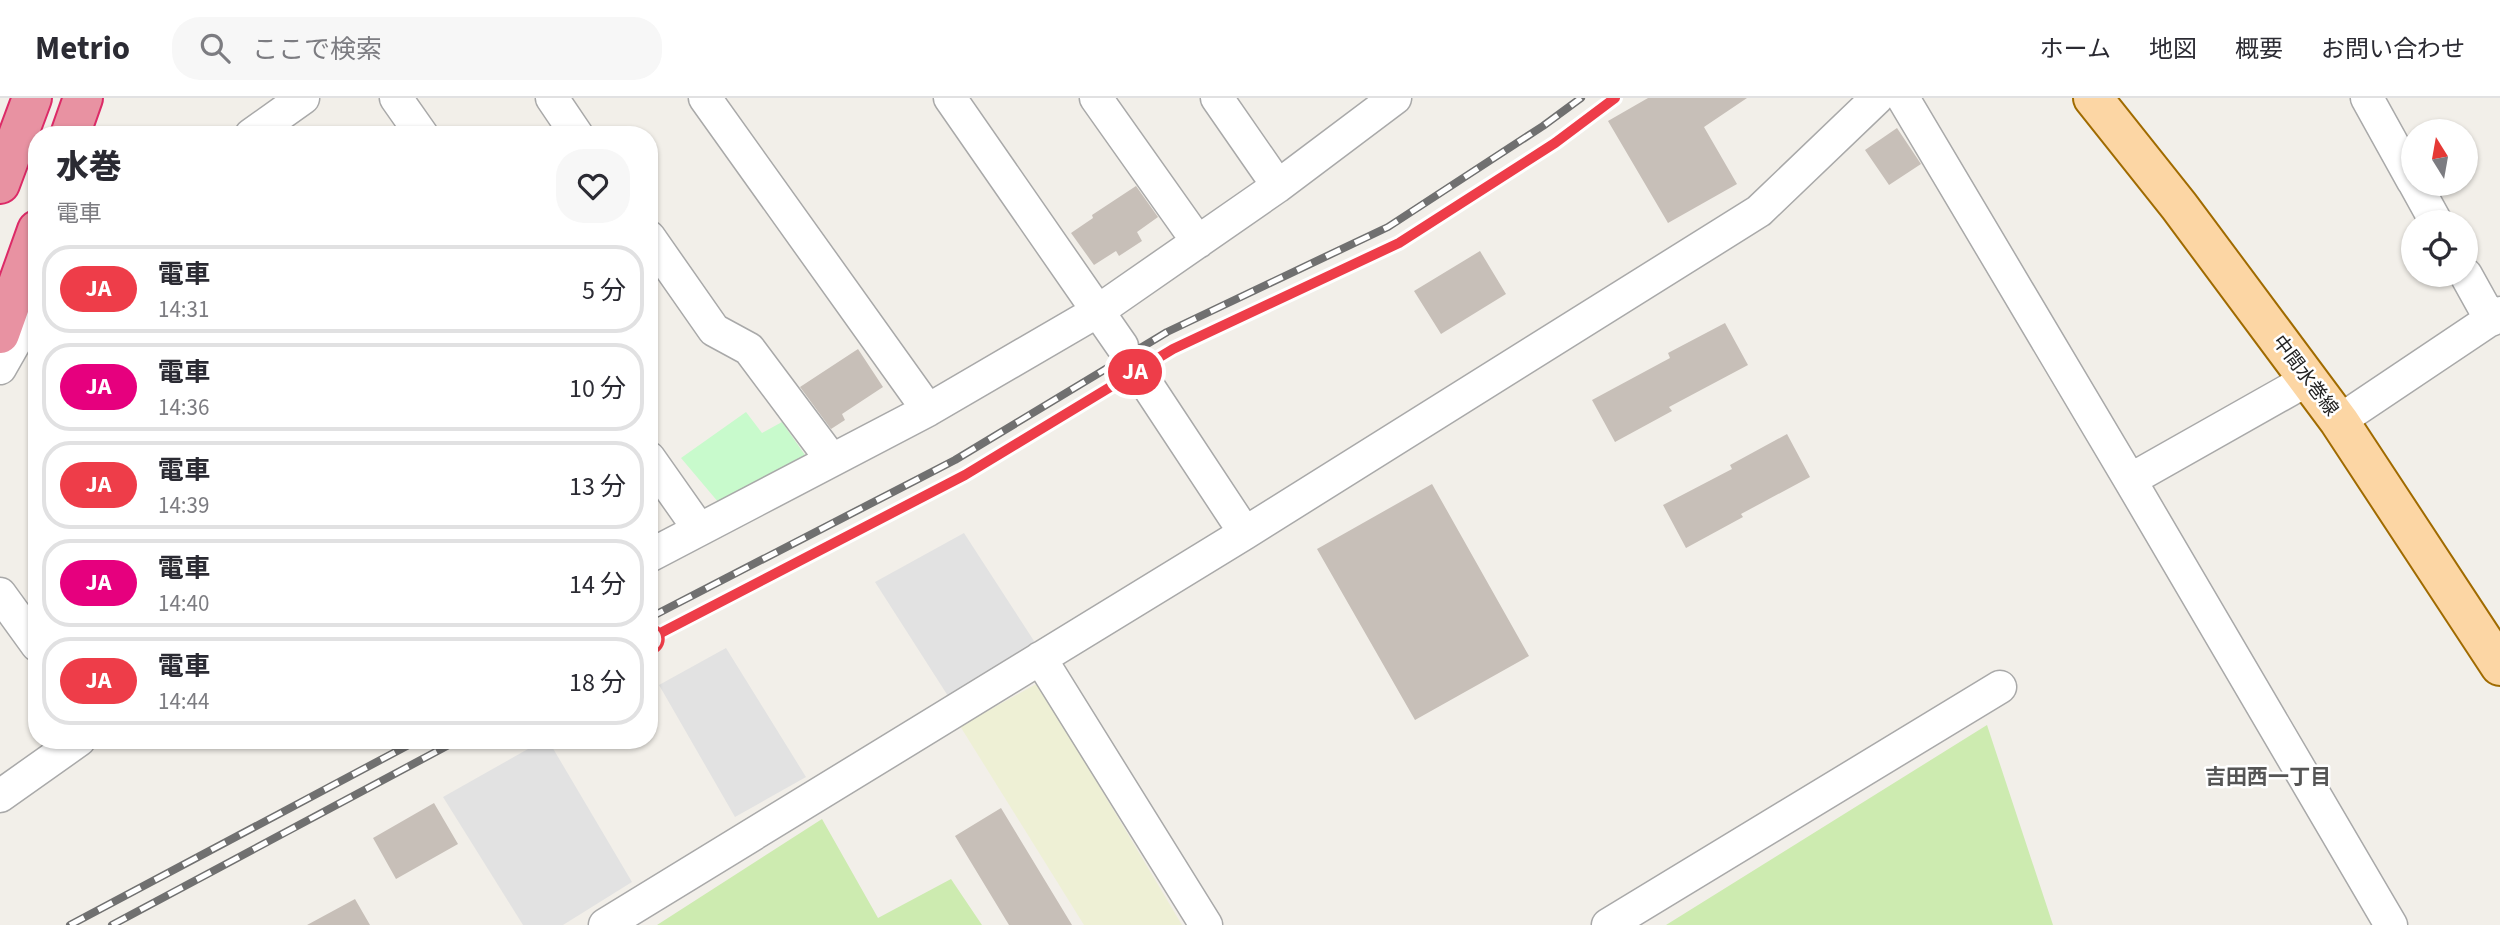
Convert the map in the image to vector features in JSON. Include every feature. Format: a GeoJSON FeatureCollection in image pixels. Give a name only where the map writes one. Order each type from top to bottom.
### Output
{"type":"FeatureCollection","features":[{"type":"Feature","properties":{"kind":"highway"},"geometry":{"type":"LineString","coordinates":[[0,184],[32,98]]}},
{"type":"Feature","properties":{"kind":"highway"},"geometry":{"type":"LineString","coordinates":[[73,126],[83,98]]}},
{"type":"Feature","properties":{"kind":"highway"},"geometry":{"type":"LineString","coordinates":[[0,334],[28,255]]}},
{"type":"Feature","properties":{"kind":"main road","name":"中間水巻線"},"geometry":{"type":"LineString","coordinates":[[2093,98],[2179,206],[2339,421],[2494,644]]}},
{"type":"Feature","properties":{"kind":"street"},"geometry":{"type":"LineString","coordinates":[[267,126],[303,98]]}},
{"type":"Feature","properties":{"kind":"street"},"geometry":{"type":"LineString","coordinates":[[396,98],[416,126]]}},
{"type":"Feature","properties":{"kind":"street"},"geometry":{"type":"LineString","coordinates":[[552,98],[572,126]]}},
{"type":"Feature","properties":{"kind":"street"},"geometry":{"type":"LineString","coordinates":[[705,98],[928,410]]}},
{"type":"Feature","properties":{"kind":"street"},"geometry":{"type":"LineString","coordinates":[[950,98],[1122,346]]}},
{"type":"Feature","properties":{"kind":"street"},"geometry":{"type":"LineString","coordinates":[[1096,98],[1198,242]]}},
{"type":"Feature","properties":{"kind":"street"},"geometry":{"type":"LineString","coordinates":[[1217,98],[1278,186]]}},
{"type":"Feature","properties":{"kind":"street"},"geometry":{"type":"LineString","coordinates":[[658,551],[928,410],[1098,311],[1278,186],[1395,98]]}},
{"type":"Feature","properties":{"kind":"street"},"geometry":{"type":"LineString","coordinates":[[605,925],[1245,533],[1759,211],[1877,98]]}},
{"type":"Feature","properties":{"kind":"street"},"geometry":{"type":"LineString","coordinates":[[1903,98],[2391,925]]}},
{"type":"Feature","properties":{"kind":"street"},"geometry":{"type":"LineString","coordinates":[[2367,98],[2401,159]]}},
{"type":"Feature","properties":{"kind":"street"},"geometry":{"type":"LineString","coordinates":[[658,250],[714,330],[749,349],[832,460]]}},
{"type":"Feature","properties":{"kind":"street"},"geometry":{"type":"LineString","coordinates":[[2339,421],[2495,317],[2474,287]]}},
{"type":"Feature","properties":{"kind":"street"},"geometry":{"type":"LineString","coordinates":[[0,368],[28,319]]}},
{"type":"Feature","properties":{"kind":"street"},"geometry":{"type":"LineString","coordinates":[[1144,380],[1245,533]]}},
{"type":"Feature","properties":{"kind":"street"},"geometry":{"type":"LineString","coordinates":[[2130,480],[2307,380]]}},
{"type":"Feature","properties":{"kind":"street"},"geometry":{"type":"LineString","coordinates":[[658,470],[699,529]]}},
{"type":"Feature","properties":{"kind":"street"},"geometry":{"type":"LineString","coordinates":[[0,594],[28,633]]}},
{"type":"Feature","properties":{"kind":"street"},"geometry":{"type":"LineString","coordinates":[[1040,658],[1206,925]]}},
{"type":"Feature","properties":{"kind":"street"},"geometry":{"type":"LineString","coordinates":[[1608,925],[2000,687]]}},
{"type":"Feature","properties":{"kind":"street"},"geometry":{"type":"LineString","coordinates":[[0,796],[66,749]]}},
{"type":"Feature","properties":{"kind":"green space"},"geometry":{"type":"Polygon","coordinates":[[[746,412],[762,433],[782,422],[805,455],[719,503],[681,458],[746,412]]]}},
{"type":"Feature","properties":{"kind":"green space"},"geometry":{"type":"Polygon","coordinates":[[[1038,683],[1182,925],[1084,925],[960,726],[1038,683]]]}},
{"type":"Feature","properties":{"kind":"green space"},"geometry":{"type":"Polygon","coordinates":[[[1987,725],[2053,925],[1666,925],[1987,725]]]}},
{"type":"Feature","properties":{"kind":"green space"},"geometry":{"type":"Polygon","coordinates":[[[822,819],[878,918],[951,879],[982,925],[657,925],[822,819]]]}},
{"type":"Feature","properties":{"kind":"shaded area"},"geometry":{"type":"Polygon","coordinates":[[[964,533],[1036,644],[948,696],[875,582],[964,533]]]}},
{"type":"Feature","properties":{"kind":"shaded area"},"geometry":{"type":"Polygon","coordinates":[[[726,648],[806,777],[735,817],[659,685],[726,648]]]}},
{"type":"Feature","properties":{"kind":"shaded area"},"geometry":{"type":"Polygon","coordinates":[[[528,749],[553,749],[632,882],[563,925],[523,925],[443,797],[528,749]]]}},
{"type":"Feature","properties":{"kind":"building"},"geometry":{"type":"Polygon","coordinates":[[[1648,98],[1747,98],[1704,127],[1737,184],[1668,223],[1608,121],[1648,98]]]}},
{"type":"Feature","properties":{"kind":"building"},"geometry":{"type":"Polygon","coordinates":[[[1897,128],[1921,164],[1889,185],[1865,150],[1897,128]]]}},
{"type":"Feature","properties":{"kind":"building"},"geometry":{"type":"Polygon","coordinates":[[[1136,186],[1158,217],[1137,232],[1142,241],[1119,256],[1116,251],[1094,265],[1071,233],[1093,218],[1092,215],[1136,186]]]}},
{"type":"Feature","properties":{"kind":"building"},"geometry":{"type":"Polygon","coordinates":[[[1480,251],[1506,294],[1441,334],[1414,291],[1480,251]]]}},
{"type":"Feature","properties":{"kind":"building"},"geometry":{"type":"Polygon","coordinates":[[[1725,323],[1748,365],[1669,407],[1672,411],[1615,442],[1592,400],[1670,358],[1668,353],[1725,323]]]}},
{"type":"Feature","properties":{"kind":"building"},"geometry":{"type":"Polygon","coordinates":[[[858,349],[883,387],[842,414],[845,420],[831,429],[800,387],[858,349]]]}},
{"type":"Feature","properties":{"kind":"building"},"geometry":{"type":"Polygon","coordinates":[[[1787,434],[1810,477],[1741,514],[1743,517],[1686,548],[1663,505],[1732,469],[1730,465],[1787,434]]]}},
{"type":"Feature","properties":{"kind":"building"},"geometry":{"type":"Polygon","coordinates":[[[1432,484],[1529,656],[1415,720],[1317,549],[1432,484]]]}},
{"type":"Feature","properties":{"kind":"building"},"geometry":{"type":"Polygon","coordinates":[[[434,803],[458,844],[396,879],[373,838],[434,803]]]}},
{"type":"Feature","properties":{"kind":"building"},"geometry":{"type":"Polygon","coordinates":[[[1001,808],[1072,925],[1009,925],[955,836],[1001,808]]]}},
{"type":"Feature","properties":{"kind":"building"},"geometry":{"type":"Polygon","coordinates":[[[355,899],[370,925],[307,925],[355,899]]]}},
{"type":"Feature","properties":{"kind":"tunnel"},"geometry":{"type":"LineString","coordinates":[[1122,346],[1144,380]]}},
{"type":"Feature","properties":{"kind":"railway"},"geometry":{"type":"LineString","coordinates":[[658,613],[955,460],[1167,332],[1388,227],[1543,126],[1581,98]]}},
{"type":"Feature","properties":{"kind":"railway"},"geometry":{"type":"LineString","coordinates":[[658,634],[965,475],[1173,349],[1399,243],[1555,143],[1615,98]]}},
{"type":"Feature","properties":{"kind":"railway"},"geometry":{"type":"LineString","coordinates":[[70,925],[401,749]]}},
{"type":"Feature","properties":{"kind":"railway"},"geometry":{"type":"LineString","coordinates":[[112,925],[441,749]]}},
{"type":"Feature","properties":{"kind":"train","name":"JA"},"geometry":{"type":"LineString","coordinates":[[658,634],[965,475],[1173,349],[1399,243],[1555,143],[1615,98]]}},
{"type":"Feature","properties":{"kind":"district","name":"吉田西一丁目"},"geometry":{"type":"Point","coordinates":[2268,777]}}]}
